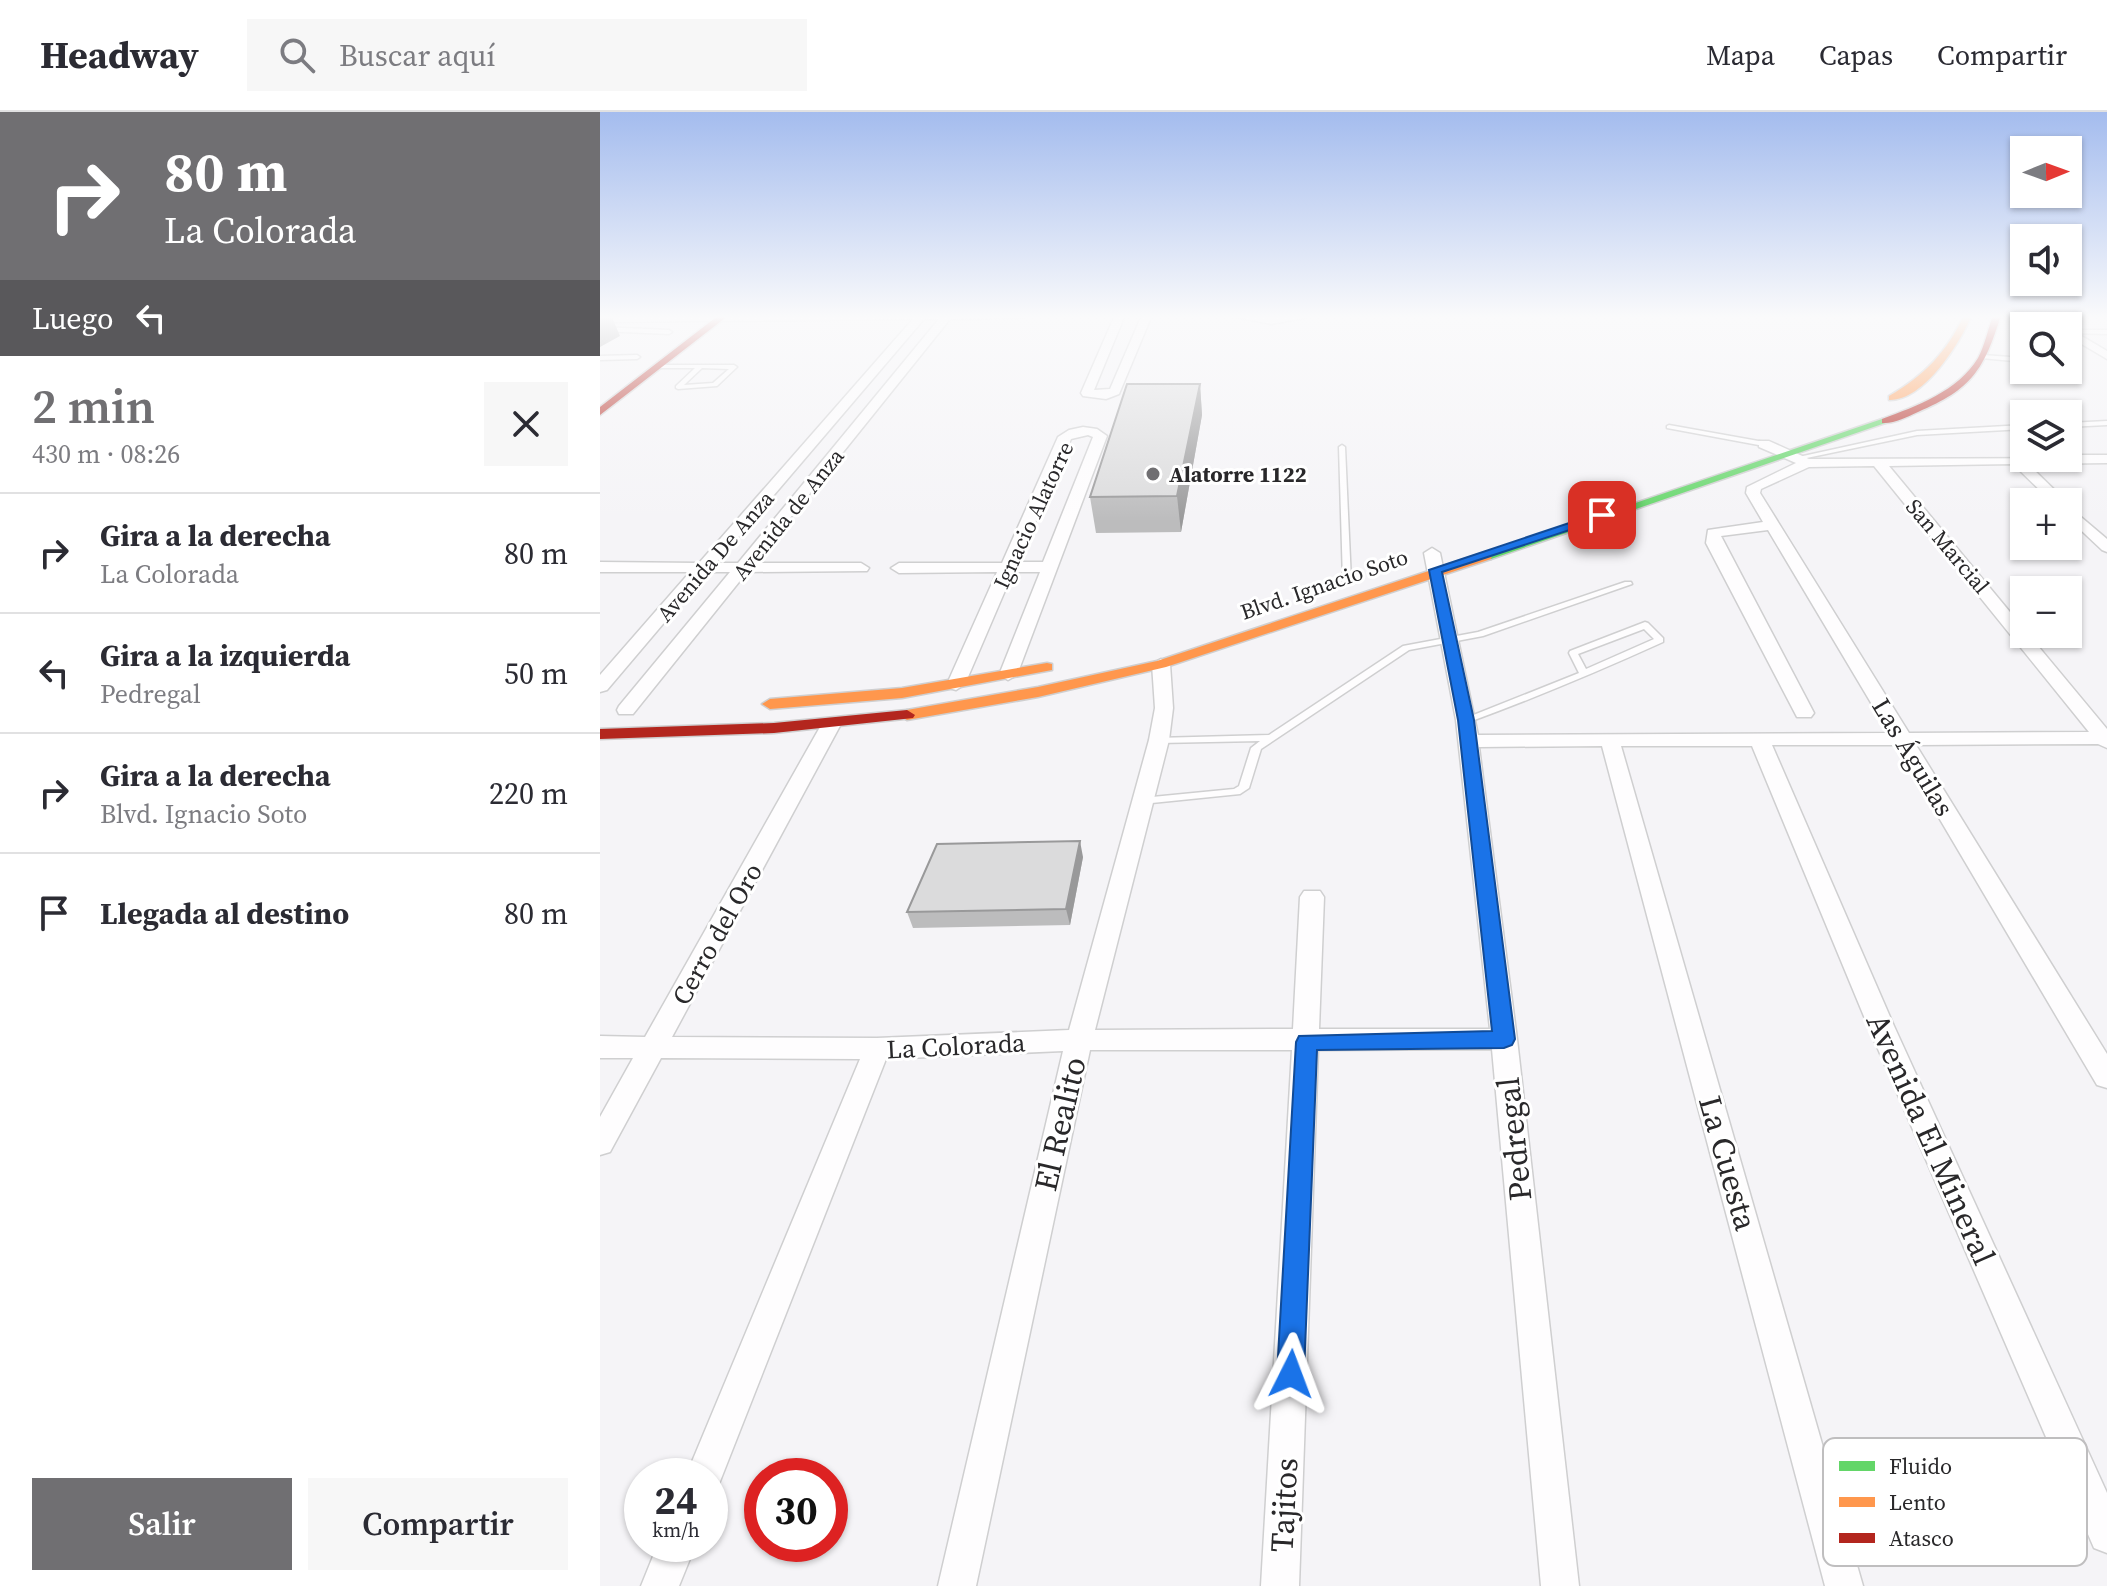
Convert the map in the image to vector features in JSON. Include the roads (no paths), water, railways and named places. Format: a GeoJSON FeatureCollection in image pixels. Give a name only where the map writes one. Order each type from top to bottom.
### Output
{"type":"FeatureCollection","features":[{"type":"Feature","properties":{"kind":"main road"},"geometry":{"type":"LineString","coordinates":[[600,412],[636,384]]}},
{"type":"Feature","properties":{"kind":"main road"},"geometry":{"type":"LineString","coordinates":[[1706,462],[1855,414],[1919,384]]}},
{"type":"Feature","properties":{"kind":"main road","name":"Blvd. Ignacio Soto"},"geometry":{"type":"LineString","coordinates":[[600,734],[831,724],[1000,701],[1161,664],[1298,620],[1433,557],[1798,458],[1926,404],[1959,384]]}},
{"type":"Feature","properties":{"kind":"main road"},"geometry":{"type":"LineString","coordinates":[[753,705],[854,699],[1059,665]]}},
{"type":"Feature","properties":{"kind":"main road"},"geometry":{"type":"LineString","coordinates":[[831,724],[858,712],[971,694],[1003,681],[1008,675]]}},
{"type":"Feature","properties":{"kind":"main road"},"geometry":{"type":"LineString","coordinates":[[613,714],[654,710]]}},
{"type":"Feature","properties":{"kind":"street","name":"Avenida De Anza"},"geometry":{"type":"LineString","coordinates":[[600,686],[864,384]]}},
{"type":"Feature","properties":{"kind":"street","name":"Avenida de Anza"},"geometry":{"type":"LineString","coordinates":[[613,714],[695,628],[894,384]]}},
{"type":"Feature","properties":{"kind":"street"},"geometry":{"type":"LineString","coordinates":[[1091,384],[1087,393],[1106,395],[1115,391],[1118,384]]}},
{"type":"Feature","properties":{"kind":"street"},"geometry":{"type":"LineString","coordinates":[[846,405],[877,405]]}},
{"type":"Feature","properties":{"kind":"street","name":"Ignacio Alatorre"},"geometry":{"type":"LineString","coordinates":[[956,684],[1008,567],[1047,522],[1100,436],[1093,432],[1076,432],[1065,437],[1047,522],[1050,567],[1008,675]]}},
{"type":"Feature","properties":{"kind":"street"},"geometry":{"type":"LineString","coordinates":[[1764,444],[1798,458],[1879,463],[2010,461]]}},
{"type":"Feature","properties":{"kind":"street","name":"Las Águilas"},"geometry":{"type":"LineString","coordinates":[[1798,458],[1754,487],[1753,493],[2107,1077]]}},
{"type":"Feature","properties":{"kind":"street"},"geometry":{"type":"LineString","coordinates":[[2082,460],[2107,459]]}},
{"type":"Feature","properties":{"kind":"street","name":"San Marcial"},"geometry":{"type":"LineString","coordinates":[[1879,463],[2106,740]]}},
{"type":"Feature","properties":{"kind":"street"},"geometry":{"type":"LineString","coordinates":[[2029,472],[2045,488]]}},
{"type":"Feature","properties":{"kind":"street"},"geometry":{"type":"LineString","coordinates":[[1768,520],[1713,533],[1714,543],[1804,713]]}},
{"type":"Feature","properties":{"kind":"street"},"geometry":{"type":"LineString","coordinates":[[2082,523],[2107,547]]}},
{"type":"Feature","properties":{"kind":"street","name":"Pedregal"},"geometry":{"type":"LineString","coordinates":[[1433,557],[1467,730],[1504,1039],[1560,1586]]}},
{"type":"Feature","properties":{"kind":"street"},"geometry":{"type":"LineString","coordinates":[[600,567],[861,568]]}},
{"type":"Feature","properties":{"kind":"street"},"geometry":{"type":"LineString","coordinates":[[899,568],[1050,567]]}},
{"type":"Feature","properties":{"kind":"street"},"geometry":{"type":"LineString","coordinates":[[653,628],[695,628]]}},
{"type":"Feature","properties":{"kind":"street","name":"El Realito"},"geometry":{"type":"LineString","coordinates":[[957,1586],[1079,1040],[1159,740],[1164,708],[1161,664]]}},
{"type":"Feature","properties":{"kind":"street","name":"Cerro del Oro"},"geometry":{"type":"LineString","coordinates":[[600,1143],[831,724]]}},
{"type":"Feature","properties":{"kind":"street"},"geometry":{"type":"LineString","coordinates":[[1467,730],[1610,741],[2106,740]]}},
{"type":"Feature","properties":{"kind":"street","name":"La Cuesta"},"geometry":{"type":"LineString","coordinates":[[1610,741],[1823,1510]]}},
{"type":"Feature","properties":{"kind":"street","name":"Avenida El Mineral"},"geometry":{"type":"LineString","coordinates":[[1760,741],[1881,1026],[2064,1438]]}},
{"type":"Feature","properties":{"kind":"street","name":"Tajitos"},"geometry":{"type":"LineString","coordinates":[[1280,1586],[1312,897]]}},
{"type":"Feature","properties":{"kind":"street","name":"La Colorada"},"geometry":{"type":"LineString","coordinates":[[600,1047],[877,1049],[1079,1040],[1306,1042],[1504,1039]]}},
{"type":"Feature","properties":{"kind":"street"},"geometry":{"type":"LineString","coordinates":[[711,1458],[877,1049]]}},
{"type":"Feature","properties":{"kind":"street","name":"Avenida El Mineral"},"geometry":{"type":"LineString","coordinates":[[2087,1490],[2107,1535]]}},
{"type":"Feature","properties":{"kind":"street"},"geometry":{"type":"LineString","coordinates":[[660,1586],[670,1562]]}},
{"type":"Feature","properties":{"kind":"street","name":"La Cuesta"},"geometry":{"type":"LineString","coordinates":[[1838,1566],[1844,1586]]}},
{"type":"Feature","properties":{"kind":"lane"},"geometry":{"type":"LineString","coordinates":[[682,384],[678,387],[716,384]]}},
{"type":"Feature","properties":{"kind":"lane"},"geometry":{"type":"LineString","coordinates":[[2082,424],[2107,423]]}},
{"type":"Feature","properties":{"kind":"lane"},"geometry":{"type":"LineString","coordinates":[[1669,427],[1764,444]]}},
{"type":"Feature","properties":{"kind":"lane"},"geometry":{"type":"LineString","coordinates":[[1798,458],[1905,435],[2010,428]]}},
{"type":"Feature","properties":{"kind":"lane"},"geometry":{"type":"LineString","coordinates":[[1342,447],[1347,581]]}},
{"type":"Feature","properties":{"kind":"lane"},"geometry":{"type":"LineString","coordinates":[[1142,801],[1236,792],[1244,788],[1256,748],[1406,648],[1450,641],[1628,584]]}},
{"type":"Feature","properties":{"kind":"lane"},"geometry":{"type":"LineString","coordinates":[[1467,730],[1660,640],[1645,625],[1573,653],[1584,674]]}},
{"type":"Feature","properties":{"kind":"lane"},"geometry":{"type":"LineString","coordinates":[[1159,740],[1272,738]]}},
{"type":"Feature","properties":{"kind":"place","name":"Alatorre 1122"},"geometry":{"type":"Point","coordinates":[1153,474]}}]}
